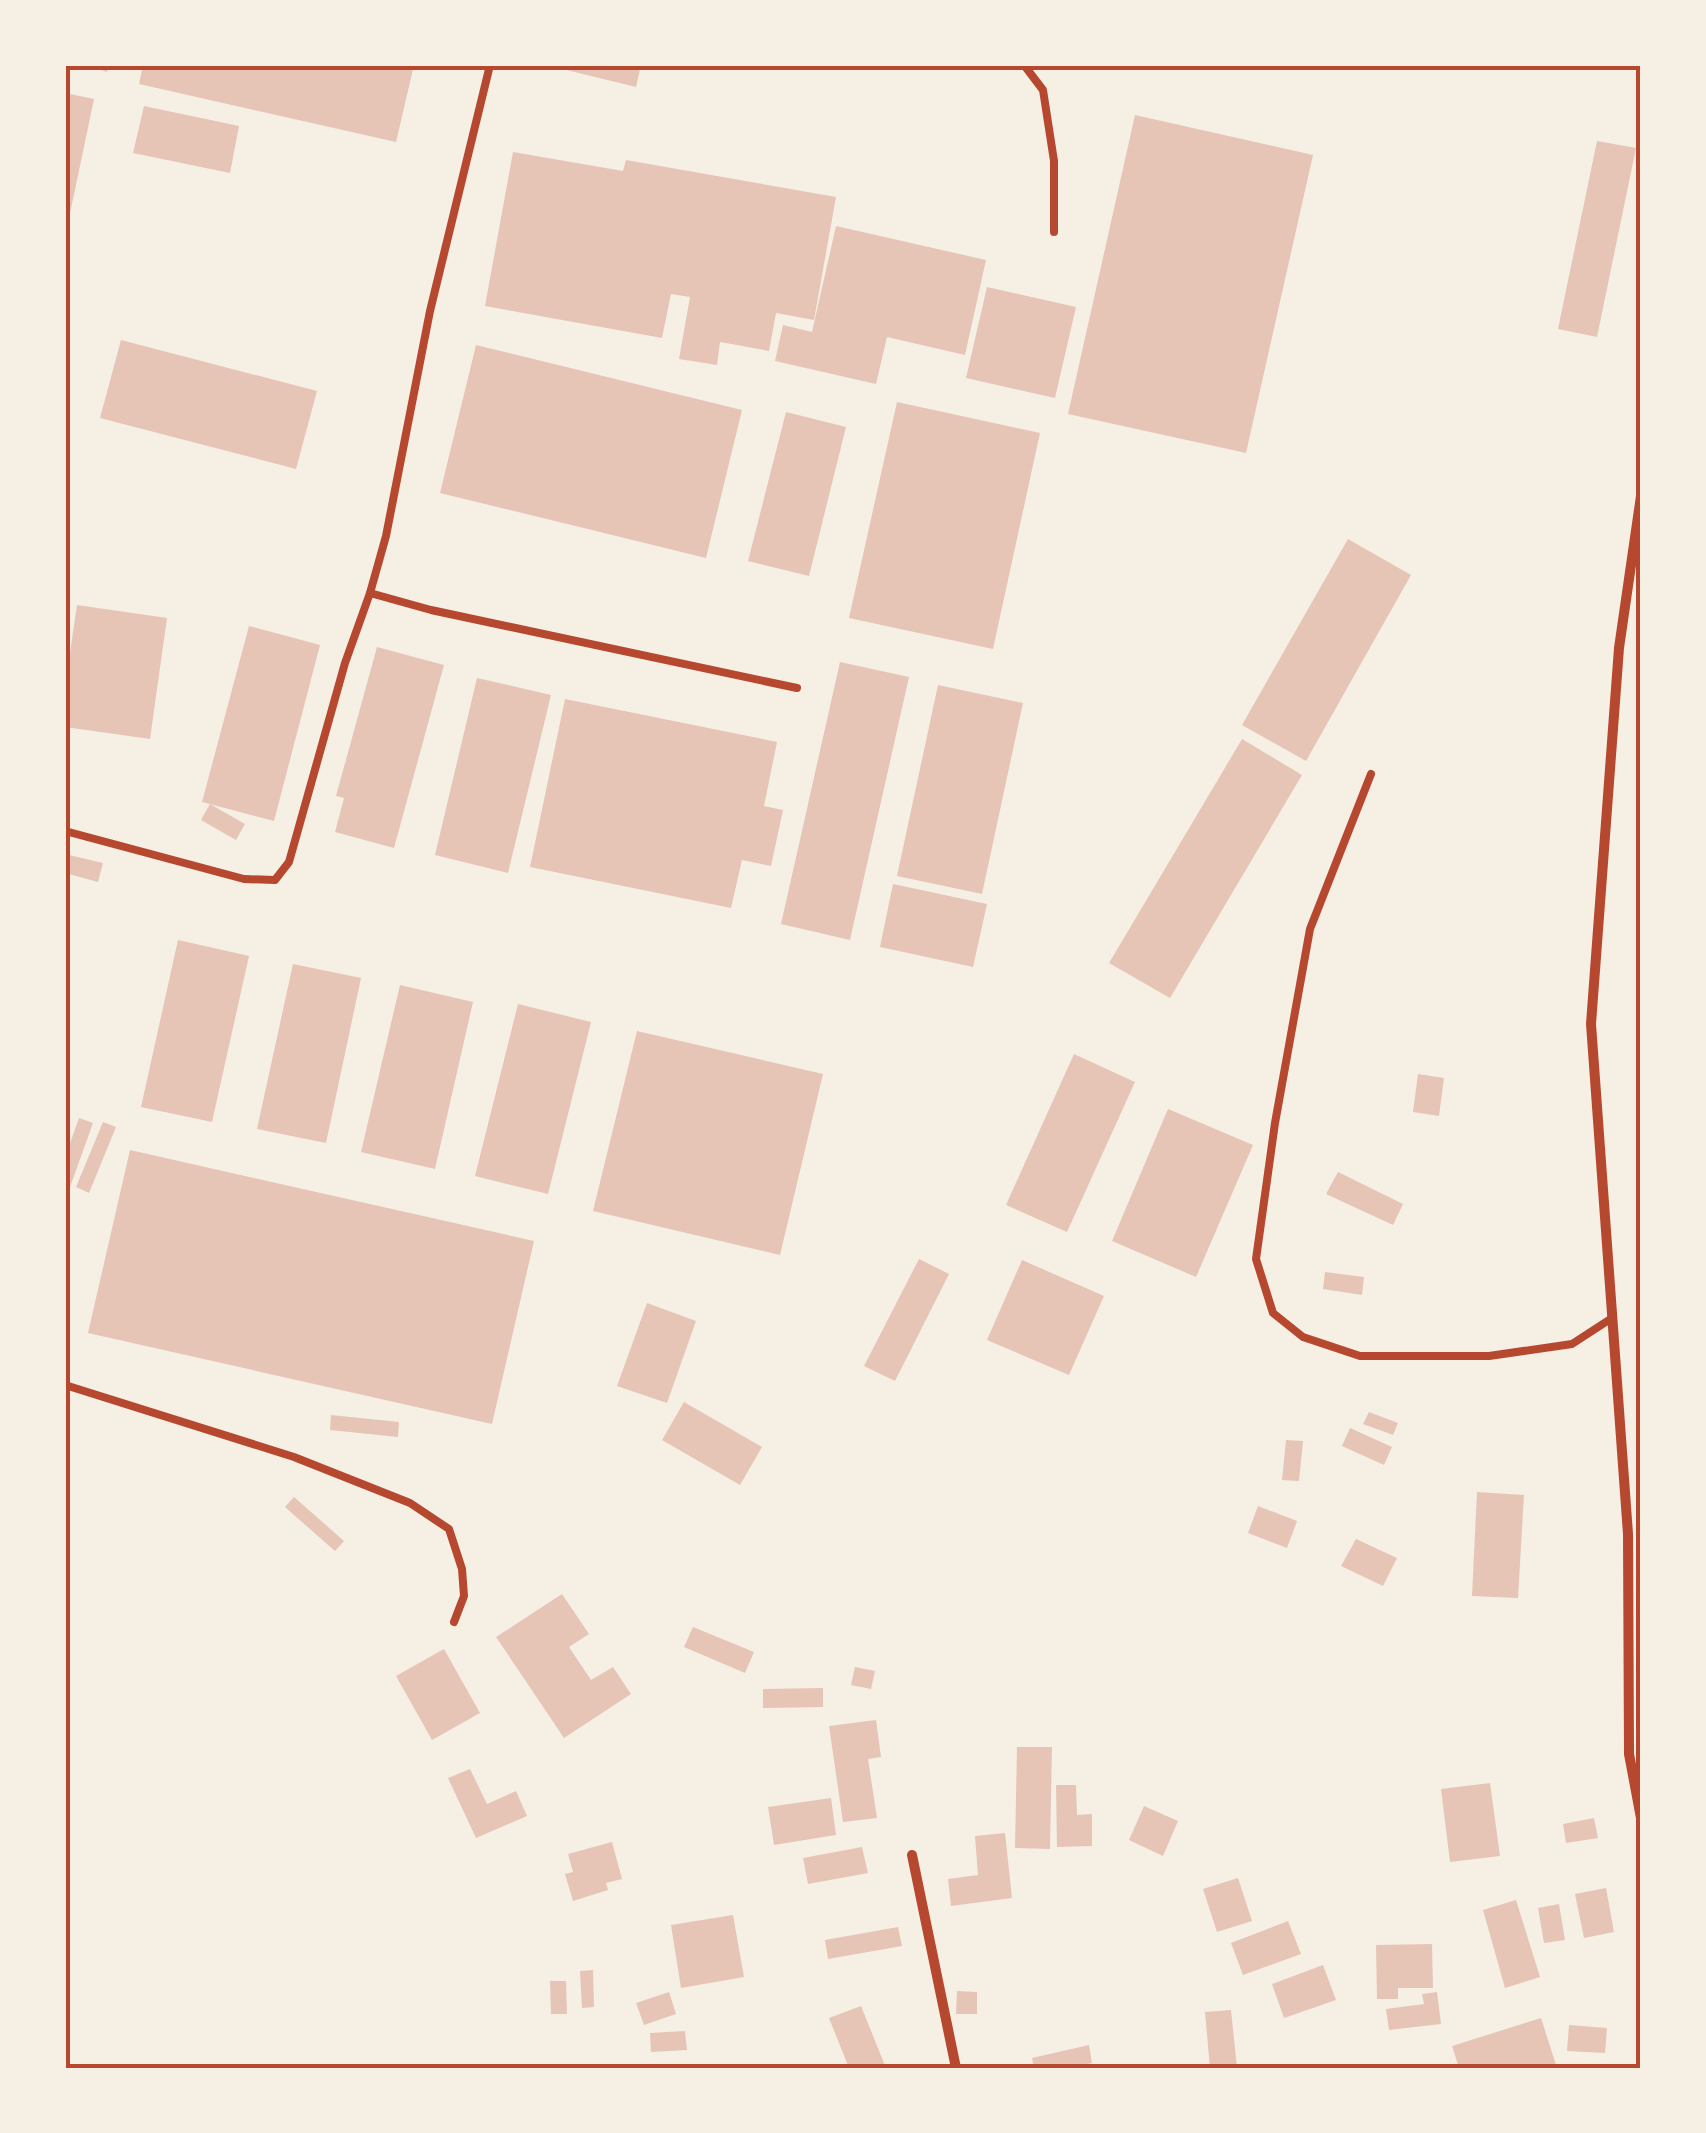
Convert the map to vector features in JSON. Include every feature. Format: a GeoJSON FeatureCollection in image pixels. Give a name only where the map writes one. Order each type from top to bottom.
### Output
{"type":"FeatureCollection","features":[{"type":"Feature","properties":{"kind":"street"},"geometry":{"type":"LineString","coordinates":[[1641,496],[1619,648],[1591,1024],[1628,1534],[1629,1754],[1641,1818]]}},
{"type":"Feature","properties":{"kind":"street"},"geometry":{"type":"LineString","coordinates":[[912,1855],[956,2068]]}},
{"type":"Feature","properties":{"kind":"lane"},"geometry":{"type":"LineString","coordinates":[[65,831],[244,878],[275,880],[289,862],[345,662],[386,536],[430,311],[490,65]]}},
{"type":"Feature","properties":{"kind":"lane"},"geometry":{"type":"LineString","coordinates":[[1024,65],[1043,90],[1054,161],[1054,232]]}},
{"type":"Feature","properties":{"kind":"lane"},"geometry":{"type":"LineString","coordinates":[[370,593],[431,610],[797,688]]}},
{"type":"Feature","properties":{"kind":"lane"},"geometry":{"type":"LineString","coordinates":[[1370,774],[1310,930],[1275,1123],[1256,1260],[1273,1313],[1302,1337],[1360,1356],[1488,1356],[1572,1344],[1612,1318]]}},
{"type":"Feature","properties":{"kind":"lane"},"geometry":{"type":"LineString","coordinates":[[65,1384],[294,1457],[410,1503],[450,1530],[462,1570],[464,1596],[454,1622]]}},
{"type":"Feature","properties":{"kind":"building"},"geometry":{"type":"Polygon","coordinates":[[[85,65],[109,65],[107,72],[85,65]]]}},
{"type":"Feature","properties":{"kind":"building"},"geometry":{"type":"Polygon","coordinates":[[[143,65],[414,65],[396,142],[139,84],[143,65]]]}},
{"type":"Feature","properties":{"kind":"building"},"geometry":{"type":"Polygon","coordinates":[[[546,65],[641,65],[636,87],[546,65]]]}},
{"type":"Feature","properties":{"kind":"building"},"geometry":{"type":"Polygon","coordinates":[[[65,93],[94,99],[67,228],[65,228],[65,93]]]}},
{"type":"Feature","properties":{"kind":"building"},"geometry":{"type":"Polygon","coordinates":[[[144,106],[239,126],[230,173],[133,153],[144,106]]]}},
{"type":"Feature","properties":{"kind":"building"},"geometry":{"type":"Polygon","coordinates":[[[1135,115],[1313,155],[1246,453],[1068,414],[1135,115]]]}},
{"type":"Feature","properties":{"kind":"building"},"geometry":{"type":"Polygon","coordinates":[[[1597,141],[1636,148],[1597,337],[1558,329],[1597,141]]]}},
{"type":"Feature","properties":{"kind":"building"},"geometry":{"type":"Polygon","coordinates":[[[513,152],[623,171],[626,160],[836,197],[814,320],[776,313],[769,351],[720,342],[717,365],[679,359],[690,297],[671,294],[662,338],[485,306],[513,152]]]}},
{"type":"Feature","properties":{"kind":"building"},"geometry":{"type":"Polygon","coordinates":[[[836,226],[986,260],[965,355],[887,337],[876,384],[775,361],[783,325],[812,332],[836,226]]]}},
{"type":"Feature","properties":{"kind":"building"},"geometry":{"type":"Polygon","coordinates":[[[987,287],[1076,307],[1055,398],[966,378],[987,287]]]}},
{"type":"Feature","properties":{"kind":"building"},"geometry":{"type":"Polygon","coordinates":[[[121,340],[317,391],[296,469],[100,418],[121,340]]]}},
{"type":"Feature","properties":{"kind":"building"},"geometry":{"type":"Polygon","coordinates":[[[476,345],[742,410],[706,558],[440,493],[476,345]]]}},
{"type":"Feature","properties":{"kind":"building"},"geometry":{"type":"Polygon","coordinates":[[[897,402],[1040,433],[993,649],[849,618],[897,402]]]}},
{"type":"Feature","properties":{"kind":"building"},"geometry":{"type":"Polygon","coordinates":[[[786,412],[846,427],[809,576],[748,561],[786,412]]]}},
{"type":"Feature","properties":{"kind":"building"},"geometry":{"type":"Polygon","coordinates":[[[1348,539],[1411,575],[1306,761],[1242,725],[1348,539]]]}},
{"type":"Feature","properties":{"kind":"building"},"geometry":{"type":"Polygon","coordinates":[[[77,605],[167,618],[150,739],[65,727],[65,687],[77,605]]]}},
{"type":"Feature","properties":{"kind":"building"},"geometry":{"type":"Polygon","coordinates":[[[249,626],[320,645],[274,821],[202,802],[249,626]]]}},
{"type":"Feature","properties":{"kind":"building"},"geometry":{"type":"Polygon","coordinates":[[[377,647],[444,665],[394,848],[335,832],[344,798],[336,796],[377,647]]]}},
{"type":"Feature","properties":{"kind":"building"},"geometry":{"type":"Polygon","coordinates":[[[840,662],[909,677],[850,940],[781,924],[840,662]]]}},
{"type":"Feature","properties":{"kind":"building"},"geometry":{"type":"Polygon","coordinates":[[[477,678],[551,695],[508,873],[435,855],[477,678]]]}},
{"type":"Feature","properties":{"kind":"building"},"geometry":{"type":"Polygon","coordinates":[[[938,685],[1023,703],[982,894],[897,876],[938,685]]]}},
{"type":"Feature","properties":{"kind":"building"},"geometry":{"type":"Polygon","coordinates":[[[565,699],[777,742],[764,806],[783,810],[771,866],[742,860],[731,908],[530,867],[565,699]]]}},
{"type":"Feature","properties":{"kind":"building"},"geometry":{"type":"Polygon","coordinates":[[[1242,739],[1302,775],[1170,998],[1109,963],[1242,739]]]}},
{"type":"Feature","properties":{"kind":"building"},"geometry":{"type":"Polygon","coordinates":[[[210,804],[245,824],[236,840],[201,820],[210,804]]]}},
{"type":"Feature","properties":{"kind":"building"},"geometry":{"type":"Polygon","coordinates":[[[65,854],[103,863],[98,882],[65,873],[65,854]]]}},
{"type":"Feature","properties":{"kind":"building"},"geometry":{"type":"Polygon","coordinates":[[[893,884],[987,904],[973,967],[880,947],[893,884]]]}},
{"type":"Feature","properties":{"kind":"building"},"geometry":{"type":"Polygon","coordinates":[[[178,940],[249,956],[212,1122],[141,1107],[178,940]]]}},
{"type":"Feature","properties":{"kind":"building"},"geometry":{"type":"Polygon","coordinates":[[[293,964],[361,978],[326,1143],[257,1129],[293,964]]]}},
{"type":"Feature","properties":{"kind":"building"},"geometry":{"type":"Polygon","coordinates":[[[400,985],[473,1002],[435,1169],[361,1152],[400,985]]]}},
{"type":"Feature","properties":{"kind":"building"},"geometry":{"type":"Polygon","coordinates":[[[518,1004],[591,1022],[548,1194],[475,1176],[518,1004]]]}},
{"type":"Feature","properties":{"kind":"building"},"geometry":{"type":"Polygon","coordinates":[[[637,1031],[823,1074],[780,1255],[593,1211],[637,1031]]]}},
{"type":"Feature","properties":{"kind":"building"},"geometry":{"type":"Polygon","coordinates":[[[1074,1054],[1135,1082],[1067,1232],[1006,1205],[1074,1054]]]}},
{"type":"Feature","properties":{"kind":"building"},"geometry":{"type":"Polygon","coordinates":[[[1418,1074],[1444,1078],[1439,1116],[1413,1112],[1418,1074]]]}},
{"type":"Feature","properties":{"kind":"building"},"geometry":{"type":"Polygon","coordinates":[[[1168,1109],[1253,1145],[1196,1277],[1112,1241],[1168,1109]]]}},
{"type":"Feature","properties":{"kind":"building"},"geometry":{"type":"Polygon","coordinates":[[[79,1118],[93,1123],[70,1187],[65,1185],[65,1157],[79,1118]]]}},
{"type":"Feature","properties":{"kind":"building"},"geometry":{"type":"Polygon","coordinates":[[[103,1122],[116,1127],[89,1193],[76,1187],[103,1122]]]}},
{"type":"Feature","properties":{"kind":"building"},"geometry":{"type":"Polygon","coordinates":[[[130,1150],[534,1241],[492,1424],[88,1333],[130,1150]]]}},
{"type":"Feature","properties":{"kind":"building"},"geometry":{"type":"Polygon","coordinates":[[[1338,1172],[1403,1204],[1393,1225],[1326,1194],[1338,1172]]]}},
{"type":"Feature","properties":{"kind":"building"},"geometry":{"type":"Polygon","coordinates":[[[919,1259],[949,1274],[895,1381],[864,1366],[919,1259]]]}},
{"type":"Feature","properties":{"kind":"building"},"geometry":{"type":"Polygon","coordinates":[[[1022,1260],[1104,1296],[1069,1375],[987,1340],[1022,1260]]]}},
{"type":"Feature","properties":{"kind":"building"},"geometry":{"type":"Polygon","coordinates":[[[1325,1272],[1364,1277],[1362,1295],[1323,1289],[1325,1272]]]}},
{"type":"Feature","properties":{"kind":"building"},"geometry":{"type":"Polygon","coordinates":[[[647,1303],[696,1321],[667,1403],[617,1386],[647,1303]]]}},
{"type":"Feature","properties":{"kind":"building"},"geometry":{"type":"Polygon","coordinates":[[[684,1402],[762,1447],[740,1485],[662,1440],[684,1402]]]}},
{"type":"Feature","properties":{"kind":"building"},"geometry":{"type":"Polygon","coordinates":[[[1369,1412],[1398,1423],[1393,1435],[1363,1424],[1369,1412]]]}},
{"type":"Feature","properties":{"kind":"building"},"geometry":{"type":"Polygon","coordinates":[[[331,1415],[399,1422],[398,1437],[330,1430],[331,1415]]]}},
{"type":"Feature","properties":{"kind":"building"},"geometry":{"type":"Polygon","coordinates":[[[1350,1428],[1392,1447],[1384,1465],[1342,1446],[1350,1428]]]}},
{"type":"Feature","properties":{"kind":"building"},"geometry":{"type":"Polygon","coordinates":[[[1286,1440],[1303,1441],[1299,1481],[1282,1480],[1286,1440]]]}},
{"type":"Feature","properties":{"kind":"building"},"geometry":{"type":"Polygon","coordinates":[[[1477,1492],[1524,1495],[1518,1598],[1472,1596],[1477,1492]]]}},
{"type":"Feature","properties":{"kind":"building"},"geometry":{"type":"Polygon","coordinates":[[[294,1497],[344,1541],[335,1551],[285,1507],[294,1497]]]}},
{"type":"Feature","properties":{"kind":"building"},"geometry":{"type":"Polygon","coordinates":[[[1258,1506],[1297,1521],[1287,1548],[1248,1533],[1258,1506]]]}},
{"type":"Feature","properties":{"kind":"building"},"geometry":{"type":"Polygon","coordinates":[[[1356,1539],[1397,1558],[1383,1586],[1341,1566],[1356,1539]]]}},
{"type":"Feature","properties":{"kind":"building"},"geometry":{"type":"Polygon","coordinates":[[[562,1594],[589,1634],[569,1647],[591,1680],[613,1667],[631,1694],[564,1738],[496,1637],[562,1594]]]}},
{"type":"Feature","properties":{"kind":"building"},"geometry":{"type":"Polygon","coordinates":[[[693,1627],[754,1652],[745,1673],[684,1647],[693,1627]]]}},
{"type":"Feature","properties":{"kind":"building"},"geometry":{"type":"Polygon","coordinates":[[[444,1649],[480,1713],[432,1740],[396,1676],[444,1649]]]}},
{"type":"Feature","properties":{"kind":"building"},"geometry":{"type":"Polygon","coordinates":[[[855,1667],[875,1671],[871,1689],[851,1685],[855,1667]]]}},
{"type":"Feature","properties":{"kind":"building"},"geometry":{"type":"Polygon","coordinates":[[[823,1688],[823,1707],[763,1708],[763,1689],[823,1688]]]}},
{"type":"Feature","properties":{"kind":"building"},"geometry":{"type":"Polygon","coordinates":[[[876,1720],[881,1757],[868,1759],[877,1818],[843,1822],[829,1726],[876,1720]]]}},
{"type":"Feature","properties":{"kind":"building"},"geometry":{"type":"Polygon","coordinates":[[[1017,1747],[1052,1747],[1050,1849],[1015,1848],[1017,1747]]]}},
{"type":"Feature","properties":{"kind":"building"},"geometry":{"type":"Polygon","coordinates":[[[470,1769],[487,1804],[516,1791],[527,1816],[476,1838],[448,1778],[470,1769]]]}},
{"type":"Feature","properties":{"kind":"building"},"geometry":{"type":"Polygon","coordinates":[[[1490,1783],[1500,1856],[1450,1862],[1441,1789],[1490,1783]]]}},
{"type":"Feature","properties":{"kind":"building"},"geometry":{"type":"Polygon","coordinates":[[[1056,1785],[1076,1785],[1077,1815],[1092,1814],[1092,1846],[1057,1847],[1056,1785]]]}},
{"type":"Feature","properties":{"kind":"building"},"geometry":{"type":"Polygon","coordinates":[[[831,1798],[836,1835],[774,1845],[768,1807],[831,1798]]]}},
{"type":"Feature","properties":{"kind":"building"},"geometry":{"type":"Polygon","coordinates":[[[1144,1806],[1178,1821],[1163,1856],[1129,1840],[1144,1806]]]}},
{"type":"Feature","properties":{"kind":"building"},"geometry":{"type":"Polygon","coordinates":[[[1594,1818],[1598,1838],[1566,1843],[1563,1824],[1594,1818]]]}},
{"type":"Feature","properties":{"kind":"building"},"geometry":{"type":"Polygon","coordinates":[[[1005,1833],[1012,1898],[951,1906],[948,1879],[978,1875],[975,1836],[1005,1833]]]}},
{"type":"Feature","properties":{"kind":"building"},"geometry":{"type":"Polygon","coordinates":[[[612,1842],[622,1879],[606,1883],[608,1890],[573,1901],[565,1874],[573,1872],[568,1854],[612,1842]]]}},
{"type":"Feature","properties":{"kind":"building"},"geometry":{"type":"Polygon","coordinates":[[[862,1847],[868,1873],[808,1884],[803,1858],[862,1847]]]}},
{"type":"Feature","properties":{"kind":"building"},"geometry":{"type":"Polygon","coordinates":[[[1238,1878],[1252,1921],[1217,1932],[1203,1889],[1238,1878]]]}},
{"type":"Feature","properties":{"kind":"building"},"geometry":{"type":"Polygon","coordinates":[[[1606,1888],[1614,1932],[1584,1938],[1575,1894],[1606,1888]]]}},
{"type":"Feature","properties":{"kind":"building"},"geometry":{"type":"Polygon","coordinates":[[[1516,1900],[1540,1977],[1505,1988],[1483,1910],[1516,1900]]]}},
{"type":"Feature","properties":{"kind":"building"},"geometry":{"type":"Polygon","coordinates":[[[1559,1904],[1565,1940],[1544,1943],[1538,1908],[1559,1904]]]}},
{"type":"Feature","properties":{"kind":"building"},"geometry":{"type":"Polygon","coordinates":[[[733,1915],[744,1977],[681,1988],[671,1925],[733,1915]]]}},
{"type":"Feature","properties":{"kind":"building"},"geometry":{"type":"Polygon","coordinates":[[[1288,1921],[1301,1954],[1243,1975],[1231,1943],[1288,1921]]]}},
{"type":"Feature","properties":{"kind":"building"},"geometry":{"type":"Polygon","coordinates":[[[898,1927],[902,1946],[828,1959],[825,1940],[898,1927]]]}},
{"type":"Feature","properties":{"kind":"building"},"geometry":{"type":"Polygon","coordinates":[[[1432,1944],[1433,1988],[1398,1988],[1398,1999],[1377,1999],[1376,1945],[1432,1944]]]}},
{"type":"Feature","properties":{"kind":"building"},"geometry":{"type":"Polygon","coordinates":[[[1323,1965],[1336,2000],[1284,2018],[1272,1984],[1323,1965]]]}},
{"type":"Feature","properties":{"kind":"building"},"geometry":{"type":"Polygon","coordinates":[[[593,1970],[594,2007],[582,2008],[580,1971],[593,1970]]]}},
{"type":"Feature","properties":{"kind":"building"},"geometry":{"type":"Polygon","coordinates":[[[550,1981],[566,1981],[567,2014],[551,2014],[550,1981]]]}},
{"type":"Feature","properties":{"kind":"building"},"geometry":{"type":"Polygon","coordinates":[[[957,1991],[977,1992],[977,2014],[956,2014],[957,1991]]]}},
{"type":"Feature","properties":{"kind":"building"},"geometry":{"type":"Polygon","coordinates":[[[669,1992],[676,2014],[644,2025],[636,2003],[669,1992]]]}},
{"type":"Feature","properties":{"kind":"building"},"geometry":{"type":"Polygon","coordinates":[[[1437,1992],[1441,2024],[1389,2030],[1386,2009],[1424,2004],[1422,1994],[1437,1992]]]}},
{"type":"Feature","properties":{"kind":"building"},"geometry":{"type":"Polygon","coordinates":[[[861,2006],[886,2068],[849,2068],[829,2018],[861,2006]]]}},
{"type":"Feature","properties":{"kind":"building"},"geometry":{"type":"Polygon","coordinates":[[[1231,2010],[1237,2068],[1210,2068],[1205,2012],[1231,2010]]]}},
{"type":"Feature","properties":{"kind":"building"},"geometry":{"type":"Polygon","coordinates":[[[1541,2018],[1557,2068],[1459,2068],[1452,2046],[1541,2018]]]}},
{"type":"Feature","properties":{"kind":"building"},"geometry":{"type":"Polygon","coordinates":[[[1569,2025],[1607,2028],[1605,2053],[1567,2051],[1569,2025]]]}},
{"type":"Feature","properties":{"kind":"building"},"geometry":{"type":"Polygon","coordinates":[[[685,2031],[687,2050],[651,2052],[650,2033],[685,2031]]]}},
{"type":"Feature","properties":{"kind":"building"},"geometry":{"type":"Polygon","coordinates":[[[1089,2045],[1092,2063],[1072,2068],[1034,2068],[1032,2058],[1089,2045]]]}}]}
